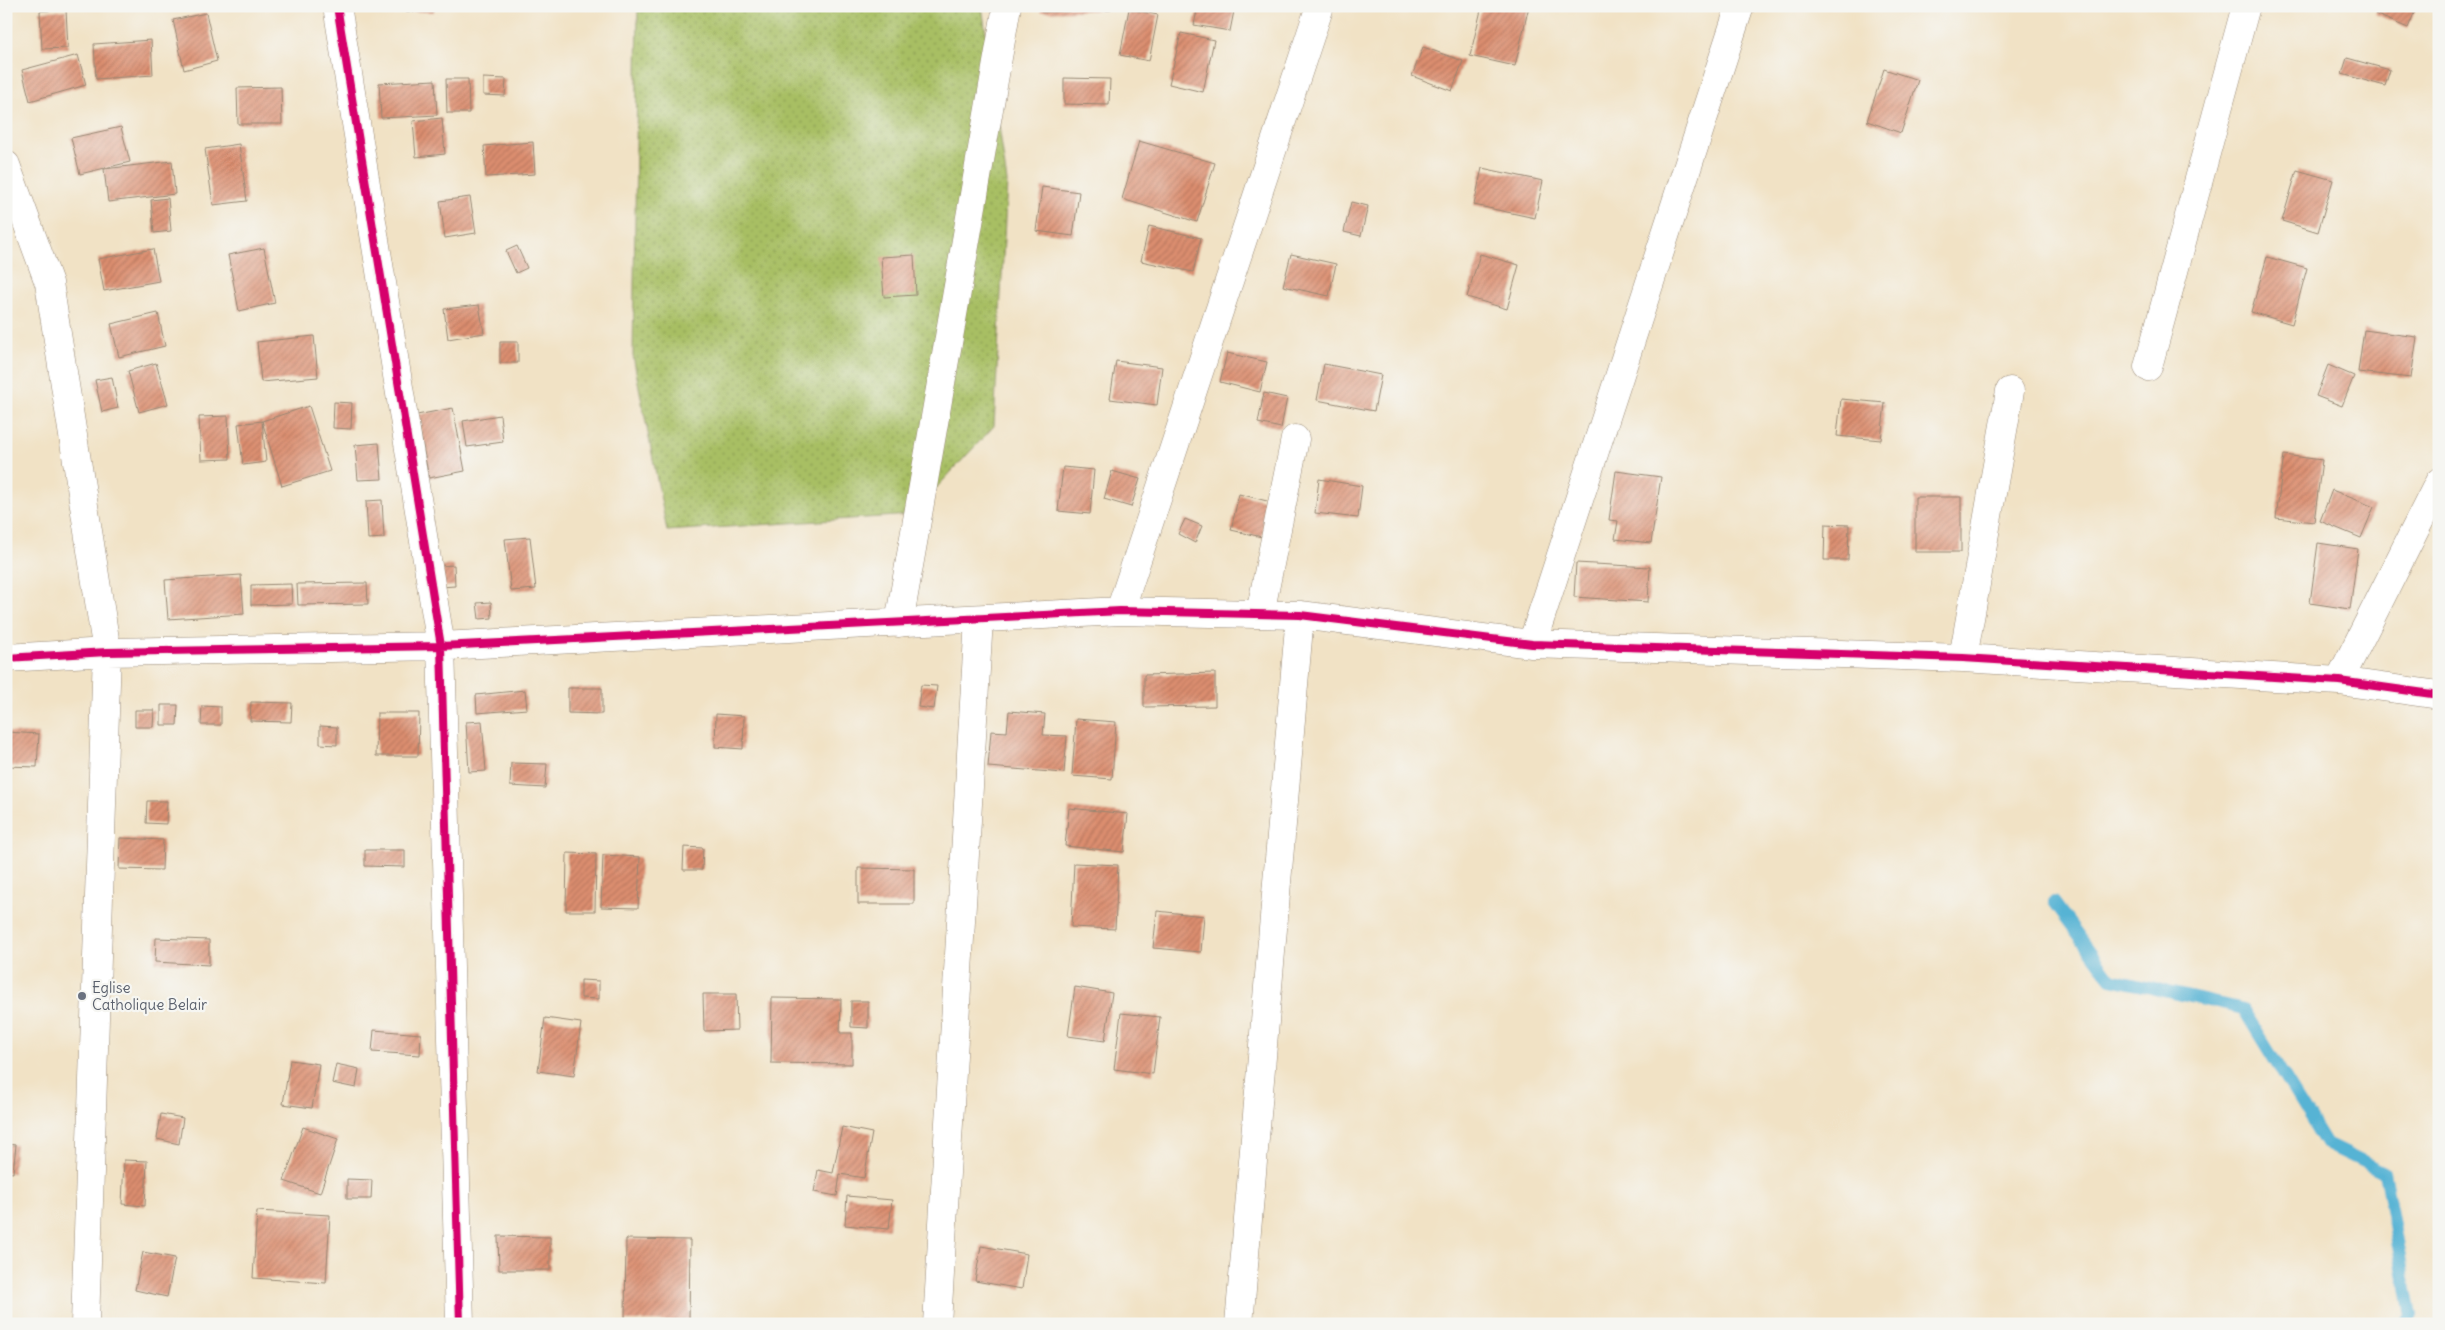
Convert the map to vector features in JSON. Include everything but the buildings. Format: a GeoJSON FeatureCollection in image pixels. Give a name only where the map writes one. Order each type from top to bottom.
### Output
{"type":"FeatureCollection","features":[{"type":"Feature","properties":{"kind":"street"},"geometry":{"type":"LineString","coordinates":[[337,6],[441,646],[460,1324]]}},
{"type":"Feature","properties":{"kind":"street"},"geometry":{"type":"LineString","coordinates":[[899,623],[1006,6]]}},
{"type":"Feature","properties":{"kind":"street"},"geometry":{"type":"LineString","coordinates":[[1120,611],[1320,6]]}},
{"type":"Feature","properties":{"kind":"street"},"geometry":{"type":"LineString","coordinates":[[1532,644],[1740,6]]}},
{"type":"Feature","properties":{"kind":"street"},"geometry":{"type":"LineString","coordinates":[[2148,367],[2246,6]]}},
{"type":"Feature","properties":{"kind":"street"},"geometry":{"type":"LineString","coordinates":[[6,165],[48,283],[107,652],[85,1324]]}},
{"type":"Feature","properties":{"kind":"street"},"geometry":{"type":"LineString","coordinates":[[1963,658],[2010,391]]}},
{"type":"Feature","properties":{"kind":"street"},"geometry":{"type":"LineString","coordinates":[[1260,614],[1295,439]]}},
{"type":"Feature","properties":{"kind":"street"},"geometry":{"type":"LineString","coordinates":[[2339,680],[2439,482]]}},
{"type":"Feature","properties":{"kind":"street"},"geometry":{"type":"LineString","coordinates":[[6,658],[107,652],[441,646],[1120,611],[1300,615],[1532,644],[1963,658],[2339,680],[2439,695]]}},
{"type":"Feature","properties":{"kind":"street"},"geometry":{"type":"LineString","coordinates":[[1239,1324],[1300,615]]}},
{"type":"Feature","properties":{"kind":"street"},"geometry":{"type":"LineString","coordinates":[[937,1324],[979,619]]}},
{"type":"Feature","properties":{"kind":"green space"},"geometry":{"type":"Polygon","coordinates":[[[638,6],[982,6],[1007,182],[994,426],[911,515],[667,531],[633,356],[638,6]]]}},
{"type":"Feature","properties":{"kind":"waterway"},"geometry":{"type":"LineString","coordinates":[[2054,902],[2111,979],[2243,1009],[2326,1144],[2384,1172],[2411,1315],[2406,1324]]}},
{"type":"Feature","properties":{"kind":"cycle path"},"geometry":{"type":"LineString","coordinates":[[337,6],[441,646],[460,1324]]}},
{"type":"Feature","properties":{"kind":"cycle path"},"geometry":{"type":"LineString","coordinates":[[6,658],[107,652],[441,646],[1120,611],[1300,615],[1532,644],[1963,658],[2339,681],[2439,695]]}},
{"type":"Feature","properties":{"kind":"place","name":"Eglise Catholique Belair"},"geometry":{"type":"Point","coordinates":[82,996]}}]}
